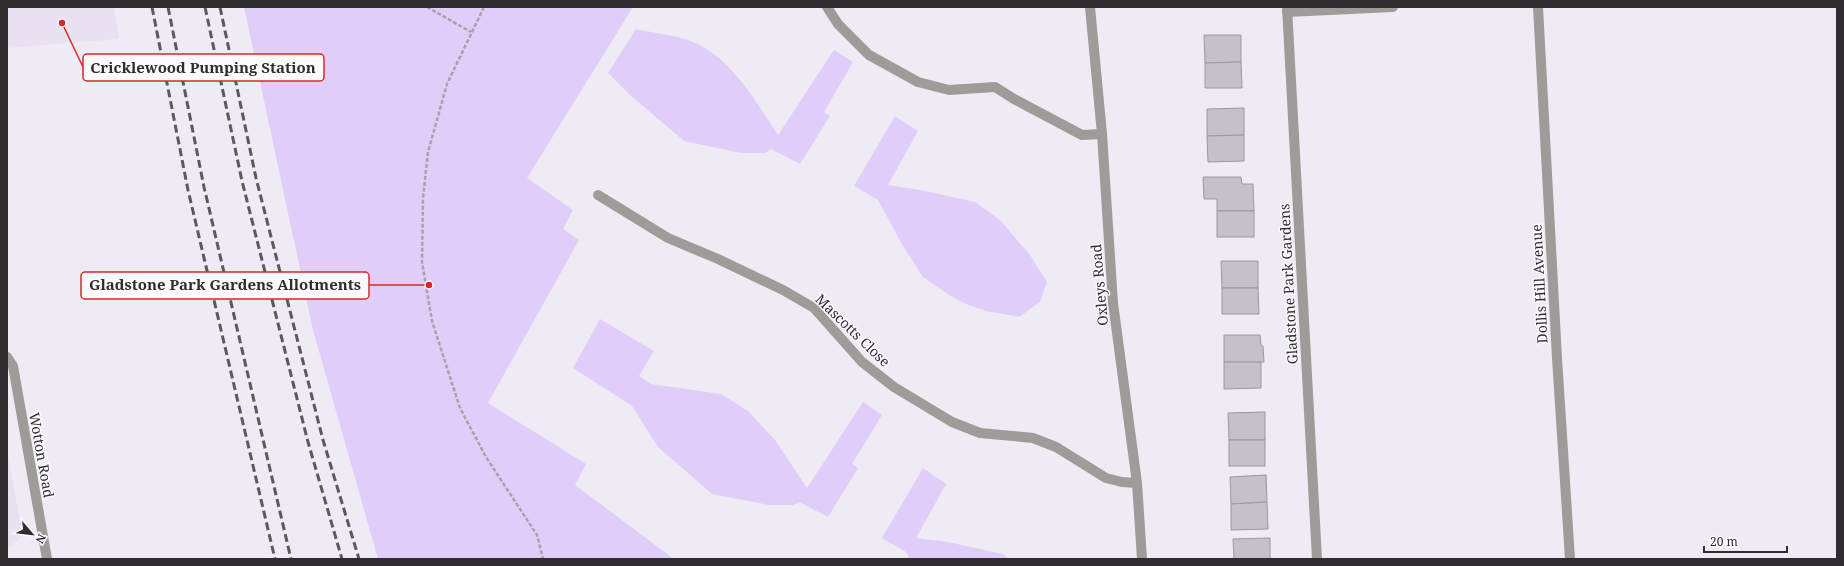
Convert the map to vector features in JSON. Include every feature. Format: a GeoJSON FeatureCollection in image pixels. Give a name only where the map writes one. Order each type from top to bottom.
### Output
{"type":"FeatureCollection","features":[{"type":"Feature","properties":{"kind":"street"},"geometry":{"type":"LineString","coordinates":[[826,7],[838,24],[869,55],[918,82],[949,90],[995,87],[1014,99],[1082,134],[1102,134]]}},
{"type":"Feature","properties":{"kind":"street","name":"Oxleys Road"},"geometry":{"type":"LineString","coordinates":[[1090,7],[1102,134],[1113,303],[1137,483],[1142,559]]}},
{"type":"Feature","properties":{"kind":"street"},"geometry":{"type":"LineString","coordinates":[[1287,9],[1393,7]]}},
{"type":"Feature","properties":{"kind":"street","name":"Dollis Hill Avenue"},"geometry":{"type":"LineString","coordinates":[[1538,7],[1557,358],[1570,559]]}},
{"type":"Feature","properties":{"kind":"street","name":"Gladstone Park Gardens"},"geometry":{"type":"LineString","coordinates":[[1287,9],[1317,559]]}},
{"type":"Feature","properties":{"kind":"street","name":"Mascotts Close"},"geometry":{"type":"LineString","coordinates":[[598,195],[668,238],[718,259],[783,290],[814,308],[862,362],[894,387],[952,422],[980,433],[1032,438],[1056,447],[1106,478],[1122,482],[1137,483]]}},
{"type":"Feature","properties":{"kind":"street","name":"Wotton Road"},"geometry":{"type":"LineString","coordinates":[[7,357],[13,366],[47,559]]}},
{"type":"Feature","properties":{"kind":"path"},"geometry":{"type":"LineString","coordinates":[[427,7],[471,32]]}},
{"type":"Feature","properties":{"kind":"path"},"geometry":{"type":"LineString","coordinates":[[484,7],[447,84],[428,152],[423,198],[422,262],[432,321],[460,408],[486,457],[537,535],[543,559]]}},
{"type":"Feature","properties":{"kind":"shaded area"},"geometry":{"type":"Polygon","coordinates":[[[7,7],[114,7],[119,39],[7,48],[7,7]]]}},
{"type":"Feature","properties":{"kind":"shaded area"},"geometry":{"type":"Polygon","coordinates":[[[244,7],[633,7],[527,178],[573,210],[563,229],[579,240],[488,403],[586,464],[575,485],[674,559],[378,559],[313,330],[244,7]]]}},
{"type":"Feature","properties":{"kind":"shaded area"},"geometry":{"type":"Polygon","coordinates":[[[636,29],[687,40],[707,49],[720,59],[742,82],[778,135],[834,50],[853,62],[824,112],[830,116],[800,164],[771,149],[765,153],[741,153],[684,141],[630,95],[608,73],[636,29]]]}},
{"type":"Feature","properties":{"kind":"shaded area"},"geometry":{"type":"Polygon","coordinates":[[[895,116],[918,131],[888,185],[920,190],[975,202],[1000,220],[1030,255],[1047,282],[1040,302],[1019,317],[986,311],[966,304],[949,295],[923,277],[903,246],[878,200],[854,186],[895,116]]]}},
{"type":"Feature","properties":{"kind":"shaded area"},"geometry":{"type":"Polygon","coordinates":[[[600,319],[654,351],[639,376],[651,384],[721,394],[748,411],[775,440],[807,488],[863,402],[882,415],[852,464],[858,468],[828,517],[799,502],[793,505],[769,505],[712,494],[658,447],[632,406],[573,368],[600,319]]]}},
{"type":"Feature","properties":{"kind":"shaded area"},"geometry":{"type":"Polygon","coordinates":[[[7,451],[23,536],[7,549],[7,451]]]}},
{"type":"Feature","properties":{"kind":"shaded area"},"geometry":{"type":"Polygon","coordinates":[[[923,468],[946,484],[916,538],[948,542],[1003,554],[1009,559],[910,559],[906,552],[882,538],[923,468]]]}},
{"type":"Feature","properties":{"kind":"building"},"geometry":{"type":"Polygon","coordinates":[[[1204,35],[1241,35],[1241,62],[1205,63],[1204,35]]]}},
{"type":"Feature","properties":{"kind":"building"},"geometry":{"type":"Polygon","coordinates":[[[1241,62],[1242,88],[1205,88],[1205,63],[1241,62]]]}},
{"type":"Feature","properties":{"kind":"building"},"geometry":{"type":"Polygon","coordinates":[[[1244,108],[1244,135],[1207,136],[1207,109],[1244,108]]]}},
{"type":"Feature","properties":{"kind":"building"},"geometry":{"type":"Polygon","coordinates":[[[1244,135],[1244,161],[1208,162],[1207,136],[1244,135]]]}},
{"type":"Feature","properties":{"kind":"building"},"geometry":{"type":"Polygon","coordinates":[[[1203,177],[1241,177],[1242,184],[1253,184],[1254,211],[1217,211],[1217,199],[1204,199],[1203,177]]]}},
{"type":"Feature","properties":{"kind":"building"},"geometry":{"type":"Polygon","coordinates":[[[1217,211],[1254,211],[1254,237],[1217,237],[1217,211]]]}},
{"type":"Feature","properties":{"kind":"building"},"geometry":{"type":"Polygon","coordinates":[[[1221,261],[1258,261],[1258,288],[1222,288],[1221,261]]]}},
{"type":"Feature","properties":{"kind":"building"},"geometry":{"type":"Polygon","coordinates":[[[1222,288],[1258,288],[1259,314],[1222,314],[1222,288]]]}},
{"type":"Feature","properties":{"kind":"building"},"geometry":{"type":"Polygon","coordinates":[[[1224,335],[1260,335],[1261,346],[1263,346],[1264,362],[1224,362],[1224,335]]]}},
{"type":"Feature","properties":{"kind":"building"},"geometry":{"type":"Polygon","coordinates":[[[1224,362],[1261,362],[1261,388],[1224,389],[1224,362]]]}},
{"type":"Feature","properties":{"kind":"building"},"geometry":{"type":"Polygon","coordinates":[[[1265,412],[1265,440],[1229,440],[1228,413],[1265,412]]]}},
{"type":"Feature","properties":{"kind":"building"},"geometry":{"type":"Polygon","coordinates":[[[1229,440],[1265,440],[1265,466],[1229,466],[1229,440]]]}},
{"type":"Feature","properties":{"kind":"building"},"geometry":{"type":"Polygon","coordinates":[[[1266,475],[1267,502],[1231,504],[1230,477],[1266,475]]]}},
{"type":"Feature","properties":{"kind":"building"},"geometry":{"type":"Polygon","coordinates":[[[1267,502],[1268,529],[1231,530],[1231,504],[1267,502]]]}},
{"type":"Feature","properties":{"kind":"building"},"geometry":{"type":"Polygon","coordinates":[[[1270,538],[1270,559],[1234,559],[1233,539],[1270,538]]]}},
{"type":"Feature","properties":{"kind":"railway"},"geometry":{"type":"LineString","coordinates":[[152,7],[188,190],[275,559]]}},
{"type":"Feature","properties":{"kind":"railway"},"geometry":{"type":"LineString","coordinates":[[168,7],[204,187],[291,559]]}},
{"type":"Feature","properties":{"kind":"railway"},"geometry":{"type":"LineString","coordinates":[[205,7],[242,181],[308,442],[342,559]]}},
{"type":"Feature","properties":{"kind":"railway"},"geometry":{"type":"LineString","coordinates":[[220,7],[256,178],[323,440],[359,559]]}},
{"type":"Feature","properties":{"kind":"place","name":"Cricklewood Pumping Station"},"geometry":{"type":"Point","coordinates":[62,23]}},
{"type":"Feature","properties":{"kind":"place","name":"Gladstone Park Gardens Allotments"},"geometry":{"type":"Point","coordinates":[429,285]}}]}
